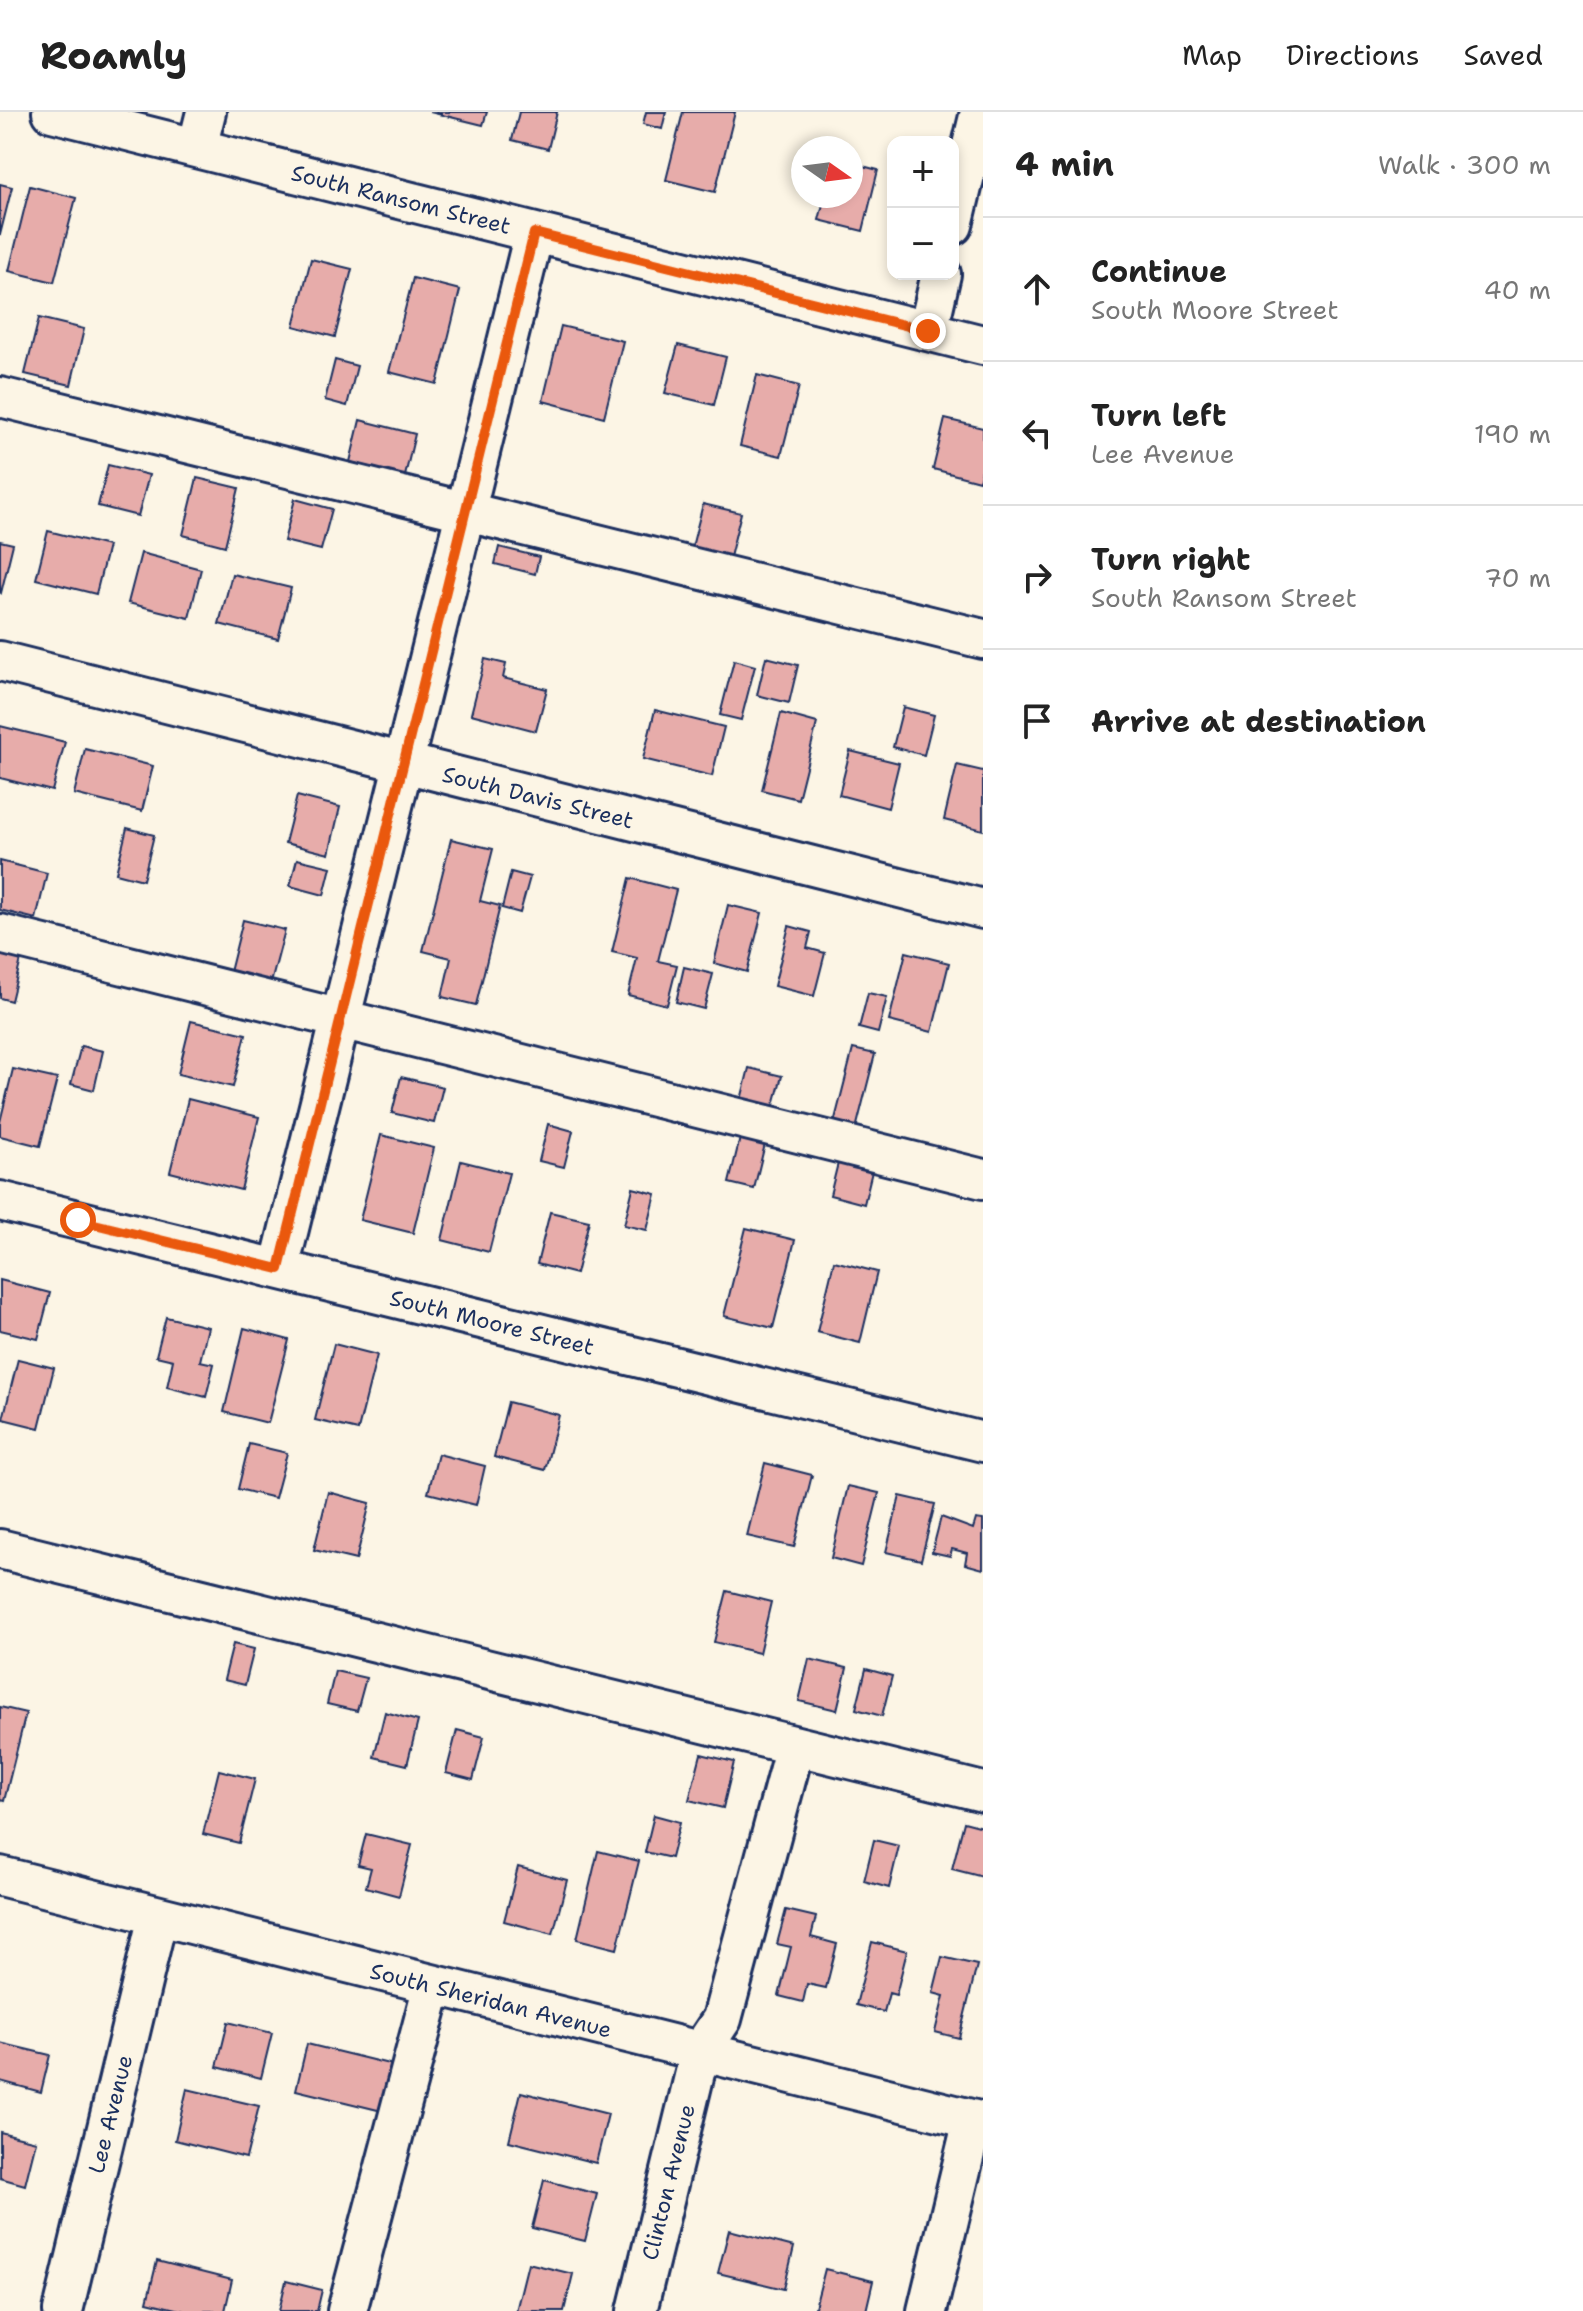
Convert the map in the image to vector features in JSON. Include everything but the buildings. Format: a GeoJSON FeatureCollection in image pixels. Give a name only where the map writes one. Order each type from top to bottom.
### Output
{"type":"FeatureCollection","features":[{"type":"Feature","properties":{"kind":"street","name":"South Ransom Street"},"geometry":{"type":"LineString","coordinates":[[52,112],[983,345]]}},
{"type":"Feature","properties":{"kind":"street"},"geometry":{"type":"LineString","coordinates":[[197,148],[206,112]]}},
{"type":"Feature","properties":{"kind":"street"},"geometry":{"type":"LineString","coordinates":[[957,208],[980,112]]}},
{"type":"Feature","properties":{"kind":"street"},"geometry":{"type":"LineString","coordinates":[[279,1269],[534,233]]}},
{"type":"Feature","properties":{"kind":"street"},"geometry":{"type":"LineString","coordinates":[[928,331],[940,280]]}},
{"type":"Feature","properties":{"kind":"street"},"geometry":{"type":"LineString","coordinates":[[0,397],[983,639]]}},
{"type":"Feature","properties":{"kind":"street","name":"South Davis Street"},"geometry":{"type":"LineString","coordinates":[[0,661],[983,909]]}},
{"type":"Feature","properties":{"kind":"street"},"geometry":{"type":"LineString","coordinates":[[0,934],[983,1179]]}},
{"type":"Feature","properties":{"kind":"street","name":"South Moore Street"},"geometry":{"type":"LineString","coordinates":[[0,1201],[983,1442]]}},
{"type":"Feature","properties":{"kind":"street"},"geometry":{"type":"LineString","coordinates":[[0,1549],[983,1792]]}},
{"type":"Feature","properties":{"kind":"street","name":"Clinton Avenue"},"geometry":{"type":"LineString","coordinates":[[637,2311],[700,2052],[722,2019],[795,1746]]}},
{"type":"Feature","properties":{"kind":"street","name":"South Sheridan Avenue"},"geometry":{"type":"LineString","coordinates":[[0,1876],[978,2121]]}},
{"type":"Feature","properties":{"kind":"street","name":"Lee Avenue"},"geometry":{"type":"LineString","coordinates":[[63,2311],[158,1916]]}},
{"type":"Feature","properties":{"kind":"street"},"geometry":{"type":"LineString","coordinates":[[347,2311],[433,1985]]}},
{"type":"Feature","properties":{"kind":"street"},"geometry":{"type":"LineString","coordinates":[[927,2311],[978,2121]]}},
{"type":"Feature","properties":{"kind":"route"},"geometry":{"type":"LineString","coordinates":[[78,1220],[279,1269],[534,233],[928,331]]}}]}
